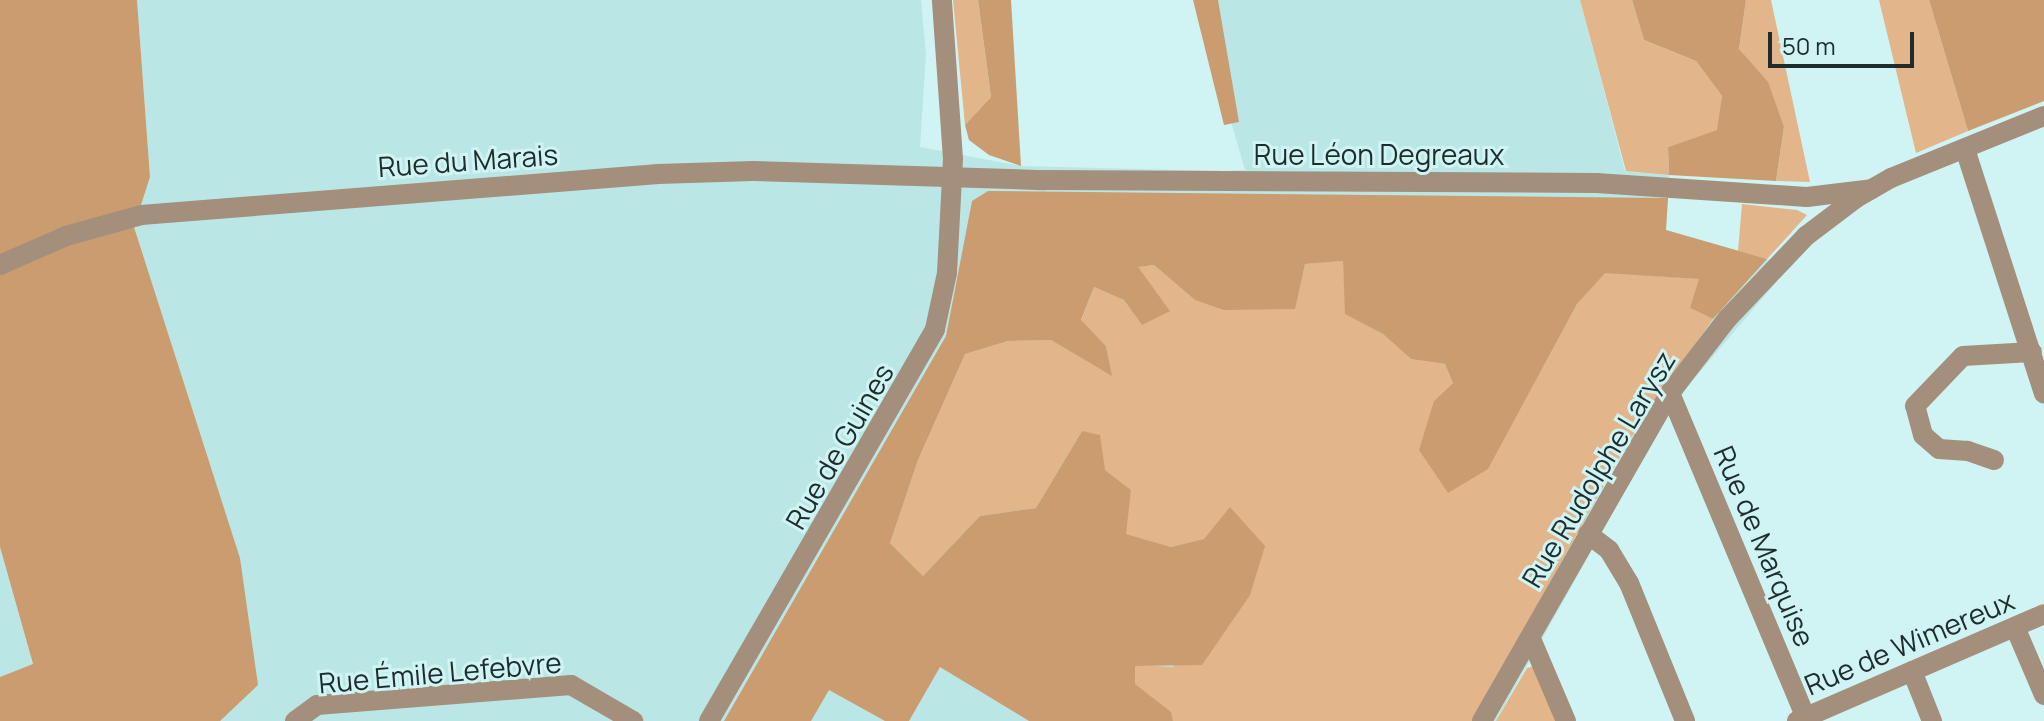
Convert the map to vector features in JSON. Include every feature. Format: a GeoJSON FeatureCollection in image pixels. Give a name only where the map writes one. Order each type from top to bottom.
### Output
{"type":"FeatureCollection","features":[{"type":"Feature","properties":{"kind":"street","name":"Rue de Guines"},"geometry":{"type":"LineString","coordinates":[[709,721],[935,329],[947,273],[951,177],[942,0]]}},
{"type":"Feature","properties":{"kind":"street","name":"Rue Léon Degreaux"},"geometry":{"type":"LineString","coordinates":[[951,177],[1596,183],[1807,197],[1864,194],[2044,116]]}},
{"type":"Feature","properties":{"kind":"street"},"geometry":{"type":"LineString","coordinates":[[1965,149],[2044,394]]}},
{"type":"Feature","properties":{"kind":"street","name":"Rue du Marais"},"geometry":{"type":"LineString","coordinates":[[0,265],[102,225],[190,209],[658,174],[753,171],[951,177]]}},
{"type":"Feature","properties":{"kind":"street","name":"Rue Rudolphe Larysz"},"geometry":{"type":"LineString","coordinates":[[1482,721],[1670,393],[1727,319],[1827,219],[1864,194]]}},
{"type":"Feature","properties":{"kind":"street"},"geometry":{"type":"LineString","coordinates":[[1807,197],[1827,219]]}},
{"type":"Feature","properties":{"kind":"street"},"geometry":{"type":"LineString","coordinates":[[1994,460],[1968,451],[1939,449],[1923,435],[1915,406],[1963,356],[2032,352]]}},
{"type":"Feature","properties":{"kind":"street","name":"Rue de Marquise"},"geometry":{"type":"LineString","coordinates":[[1670,393],[1803,720]]}},
{"type":"Feature","properties":{"kind":"street"},"geometry":{"type":"LineString","coordinates":[[1588,534],[1609,550],[1629,583],[1685,721]]}},
{"type":"Feature","properties":{"kind":"street","name":"Rue de Wimereux"},"geometry":{"type":"LineString","coordinates":[[1803,720],[2044,614]]}},
{"type":"Feature","properties":{"kind":"street"},"geometry":{"type":"LineString","coordinates":[[2015,627],[2044,695]]}},
{"type":"Feature","properties":{"kind":"street"},"geometry":{"type":"LineString","coordinates":[[1531,639],[1566,721]]}},
{"type":"Feature","properties":{"kind":"street"},"geometry":{"type":"LineString","coordinates":[[1912,671],[1932,721]]}},
{"type":"Feature","properties":{"kind":"street","name":"Rue Émile Lefebvre"},"geometry":{"type":"LineString","coordinates":[[295,721],[317,705],[571,685],[633,721]]}},
{"type":"Feature","properties":{"kind":"shaded area"},"geometry":{"type":"Polygon","coordinates":[[[0,0],[137,0],[150,177],[134,227],[240,558],[258,685],[220,721],[0,721],[0,677],[33,664],[0,547],[0,0]]]}},
{"type":"Feature","properties":{"kind":"shaded area"},"geometry":{"type":"Polygon","coordinates":[[[137,0],[921,0],[926,55],[920,147],[1021,166],[1223,171],[1245,170],[1196,0],[1580,0],[1625,171],[1669,175],[1666,230],[1790,266],[1688,386],[1662,425],[1496,721],[0,721],[0,547],[33,665],[240,558],[134,227],[150,177],[137,0]]]}},
{"type":"Feature","properties":{"kind":"shaded area"},"geometry":{"type":"Polygon","coordinates":[[[953,0],[978,0],[991,97],[965,125],[953,0]]]}},
{"type":"Feature","properties":{"kind":"shaded area"},"geometry":{"type":"Polygon","coordinates":[[[978,0],[1011,0],[1021,166],[989,155],[969,140],[965,125],[991,97],[978,0]]]}},
{"type":"Feature","properties":{"kind":"shaded area"},"geometry":{"type":"Polygon","coordinates":[[[1193,0],[1218,0],[1239,122],[1224,125],[1193,0]]]}},
{"type":"Feature","properties":{"kind":"shaded area"},"geometry":{"type":"Polygon","coordinates":[[[1580,0],[1632,0],[1644,40],[1696,61],[1722,96],[1718,130],[1668,147],[1669,175],[1626,171],[1580,0]]]}},
{"type":"Feature","properties":{"kind":"shaded area"},"geometry":{"type":"Polygon","coordinates":[[[1632,0],[1746,0],[1739,49],[1768,82],[1784,127],[1776,181],[1669,175],[1668,147],[1717,130],[1722,96],[1696,61],[1644,40],[1632,0]]]}},
{"type":"Feature","properties":{"kind":"shaded area"},"geometry":{"type":"Polygon","coordinates":[[[1746,0],[1771,0],[1810,182],[1776,181],[1784,127],[1739,49],[1746,0]]]}},
{"type":"Feature","properties":{"kind":"shaded area"},"geometry":{"type":"Polygon","coordinates":[[[1879,0],[1929,0],[1968,131],[1916,153],[1879,0]]]}},
{"type":"Feature","properties":{"kind":"shaded area"},"geometry":{"type":"Polygon","coordinates":[[[1929,0],[2044,0],[2044,101],[1968,131],[1929,0]]]}},
{"type":"Feature","properties":{"kind":"shaded area"},"geometry":{"type":"Polygon","coordinates":[[[988,191],[1668,198],[1666,230],[1767,259],[1713,319],[1690,308],[1699,279],[1605,273],[1577,304],[1488,469],[1448,493],[1419,450],[1434,401],[1453,383],[1445,364],[1411,359],[1383,334],[1345,314],[1343,261],[1305,264],[1295,309],[1224,310],[1195,300],[1154,265],[1138,267],[1170,311],[1142,325],[1124,300],[1094,287],[1081,320],[1106,346],[1112,376],[1051,340],[1008,341],[965,354],[918,460],[890,543],[923,576],[980,516],[1036,508],[1082,431],[1100,435],[1105,470],[1131,490],[1126,534],[1171,547],[1204,539],[1230,507],[1265,546],[1250,595],[1202,665],[1135,666],[1135,684],[1171,712],[1173,721],[1029,721],[940,667],[909,721],[885,721],[829,690],[811,721],[724,721],[946,336],[972,201],[988,191]]]}},
{"type":"Feature","properties":{"kind":"shaded area"},"geometry":{"type":"Polygon","coordinates":[[[1742,204],[1797,210],[1807,215],[1767,259],[1738,251],[1742,204]]]}},
{"type":"Feature","properties":{"kind":"shaded area"},"geometry":{"type":"Polygon","coordinates":[[[1343,261],[1346,314],[1383,334],[1411,359],[1445,364],[1453,383],[1434,401],[1488,468],[1577,304],[1605,272],[1700,279],[1690,308],[1713,319],[1628,442],[1473,721],[1173,721],[1170,712],[1134,684],[1135,665],[1173,667],[1231,507],[1205,539],[1171,547],[1125,534],[1131,490],[1105,470],[1082,431],[1036,508],[980,516],[923,576],[890,543],[918,460],[965,354],[1008,341],[1051,340],[1111,375],[1106,346],[1081,321],[1094,287],[1124,300],[1142,325],[1169,310],[1137,267],[1154,265],[1195,300],[1294,309],[1305,264],[1343,261]]]}},
{"type":"Feature","properties":{"kind":"shaded area"},"geometry":{"type":"Polygon","coordinates":[[[1535,666],[1556,721],[1496,721],[1527,668],[1535,666]]]}}]}
